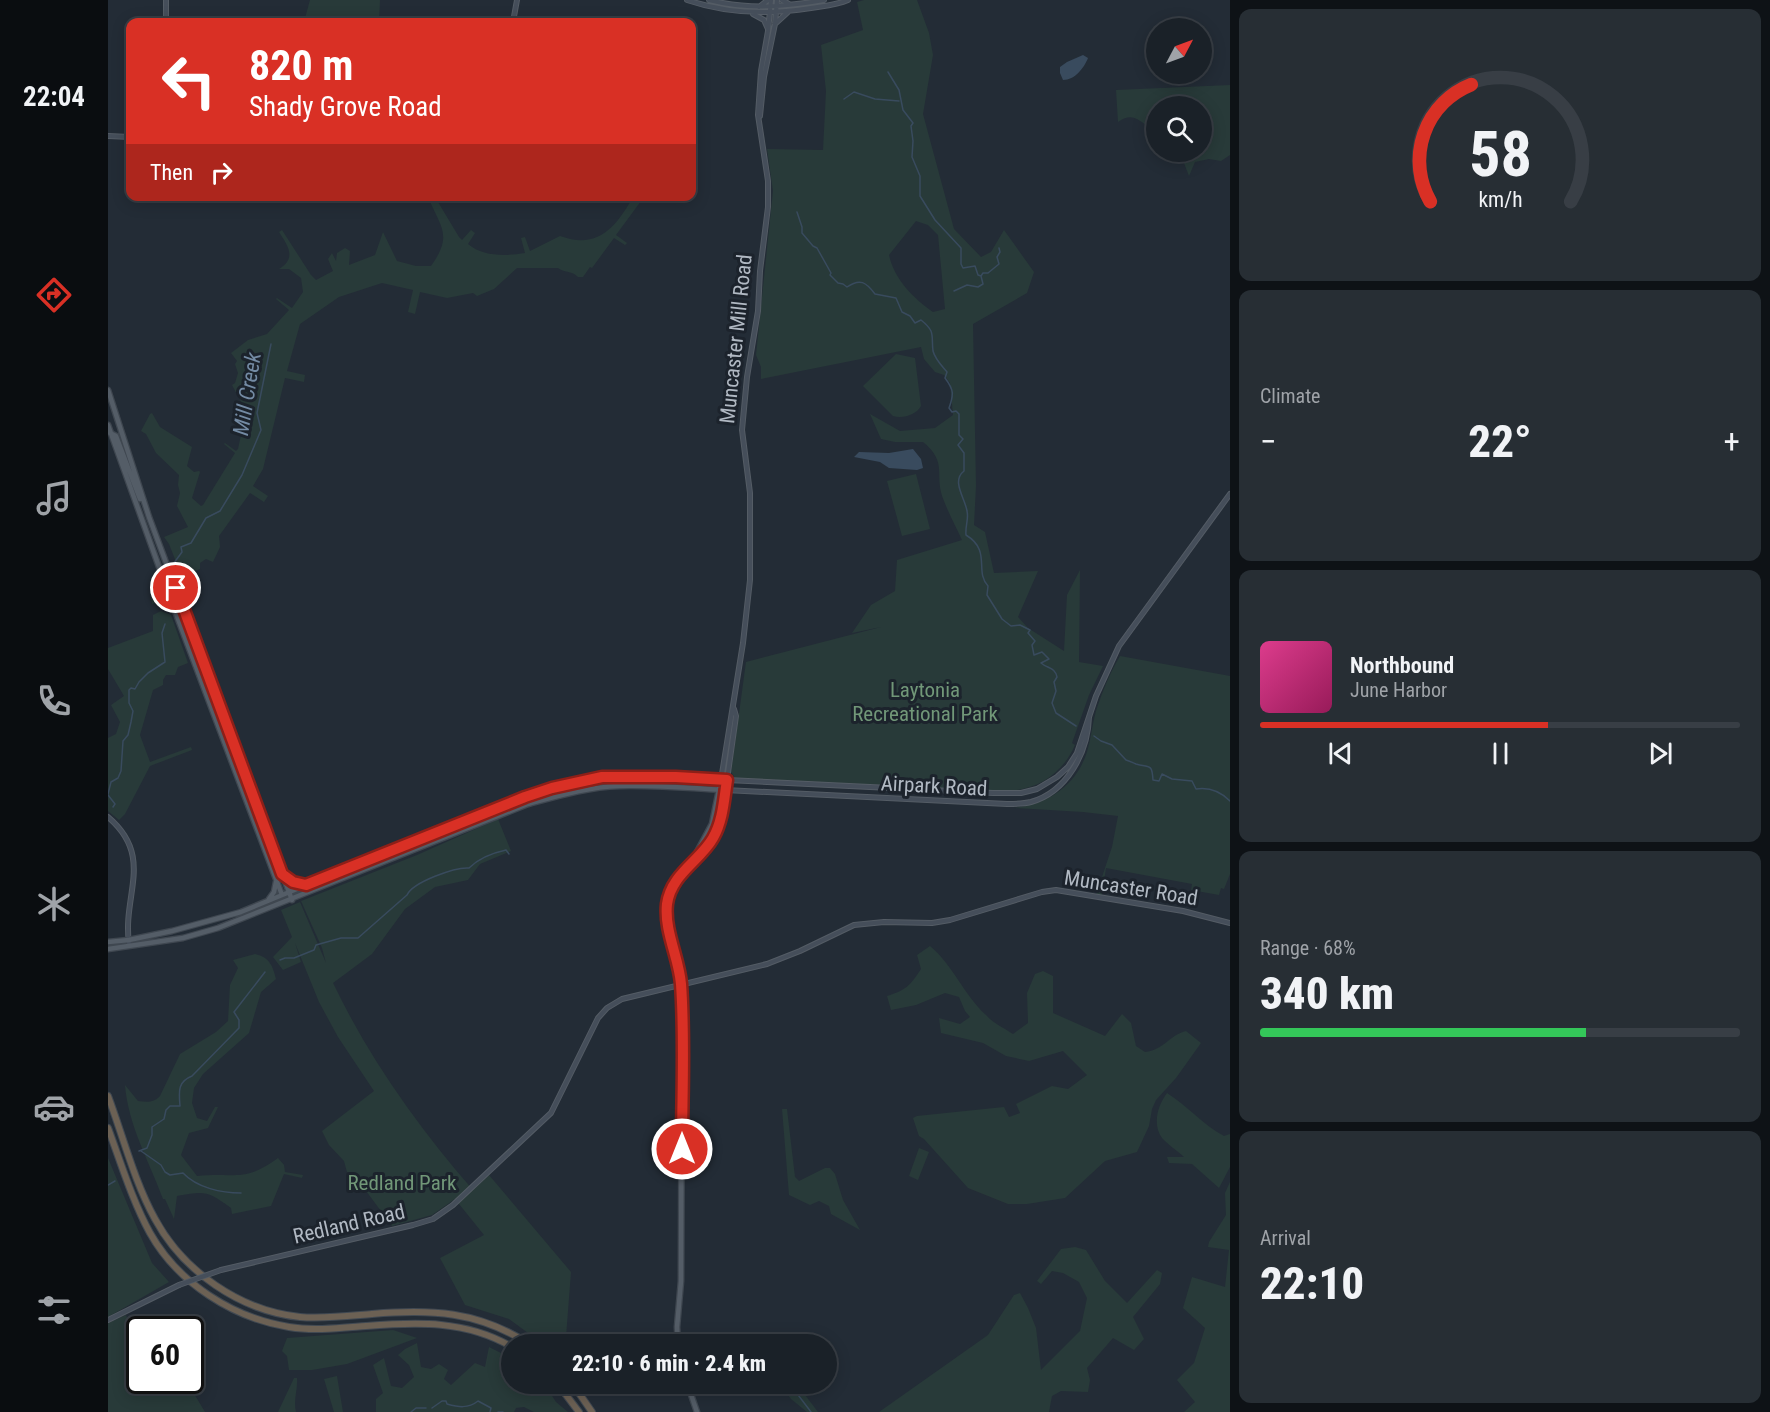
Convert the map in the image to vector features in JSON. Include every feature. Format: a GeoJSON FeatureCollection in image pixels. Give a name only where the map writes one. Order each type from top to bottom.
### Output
{"type":"FeatureCollection","features":[{"type":"Feature","properties":{"kind":"highway"},"geometry":{"type":"LineString","coordinates":[[108,1096],[145,1198],[166,1237],[198,1272],[232,1296],[264,1309],[298,1317],[328,1318],[403,1311],[443,1312],[488,1323],[512,1334]]}},
{"type":"Feature","properties":{"kind":"highway"},"geometry":{"type":"LineString","coordinates":[[108,1128],[137,1208],[151,1235],[164,1254],[184,1275],[201,1290],[230,1308],[273,1324],[300,1328],[332,1329],[412,1322],[443,1324],[476,1332],[501,1342]]}},
{"type":"Feature","properties":{"kind":"highway"},"geometry":{"type":"LineString","coordinates":[[565,1394],[579,1412]]}},
{"type":"Feature","properties":{"kind":"highway"},"geometry":{"type":"LineString","coordinates":[[580,1394],[592,1412]]}},
{"type":"Feature","properties":{"kind":"main road"},"geometry":{"type":"LineString","coordinates":[[166,0],[166,18]]}},
{"type":"Feature","properties":{"kind":"main road"},"geometry":{"type":"LineString","coordinates":[[514,18],[516,0]]}},
{"type":"Feature","properties":{"kind":"main road"},"geometry":{"type":"LineString","coordinates":[[687,0],[719,9],[752,13],[824,0]]}},
{"type":"Feature","properties":{"kind":"main road"},"geometry":{"type":"LineString","coordinates":[[709,0],[771,10]]}},
{"type":"Feature","properties":{"kind":"main road"},"geometry":{"type":"LineString","coordinates":[[758,7],[770,0]]}},
{"type":"Feature","properties":{"kind":"main road","name":"Muncaster Mill Road"},"geometry":{"type":"LineString","coordinates":[[697,855],[704,852],[714,836],[721,815],[736,717],[734,708],[750,580],[750,499],[749,478],[743,450],[743,405],[758,311],[760,271],[769,200],[762,148],[760,77],[771,10],[770,0]]}},
{"type":"Feature","properties":{"kind":"main road","name":"Muncaster Mill Road"},"geometry":{"type":"LineString","coordinates":[[760,116],[777,0]]}},
{"type":"Feature","properties":{"kind":"main road"},"geometry":{"type":"LineString","coordinates":[[782,0],[793,5]]}},
{"type":"Feature","properties":{"kind":"main road"},"geometry":{"type":"LineString","coordinates":[[776,9],[789,11],[848,0]]}},
{"type":"Feature","properties":{"kind":"main road"},"geometry":{"type":"LineString","coordinates":[[775,24],[789,11]]}},
{"type":"Feature","properties":{"kind":"main road"},"geometry":{"type":"LineString","coordinates":[[752,13],[764,20],[768,31]]}},
{"type":"Feature","properties":{"kind":"main road"},"geometry":{"type":"LineString","coordinates":[[108,136],[126,137]]}},
{"type":"Feature","properties":{"kind":"main road"},"geometry":{"type":"LineString","coordinates":[[108,390],[149,518],[292,900]]}},
{"type":"Feature","properties":{"kind":"main road"},"geometry":{"type":"LineString","coordinates":[[108,425],[285,903]]}},
{"type":"Feature","properties":{"kind":"main road"},"geometry":{"type":"LineString","coordinates":[[111,433],[116,436],[145,513],[149,518]]}},
{"type":"Feature","properties":{"kind":"main road","name":"Airpark Road"},"geometry":{"type":"LineString","coordinates":[[727,780],[993,793],[1029,792],[1049,783],[1068,767],[1077,753],[1108,666],[1119,646],[1230,494]]}},
{"type":"Feature","properties":{"kind":"main road","name":"Muncaster Mill Road"},"geometry":{"type":"LineString","coordinates":[[677,1334],[681,1281],[681,984],[669,926],[667,904],[672,886],[697,855],[712,824],[730,715],[734,708]]}},
{"type":"Feature","properties":{"kind":"main road","name":"Airpark Road"},"geometry":{"type":"LineString","coordinates":[[725,790],[1007,804],[1028,802],[1056,788],[1077,763],[1083,750],[1089,716]]}},
{"type":"Feature","properties":{"kind":"main road"},"geometry":{"type":"LineString","coordinates":[[108,942],[129,942],[214,921],[455,824],[552,788],[602,777],[664,776],[727,780]]}},
{"type":"Feature","properties":{"kind":"main road"},"geometry":{"type":"LineString","coordinates":[[108,949],[195,936],[285,903],[528,804],[553,797],[582,790],[618,786],[725,790]]}},
{"type":"Feature","properties":{"kind":"main road"},"geometry":{"type":"LineString","coordinates":[[108,818],[123,833],[131,850],[134,866],[134,886],[129,914],[129,942]]}},
{"type":"Feature","properties":{"kind":"main road"},"geometry":{"type":"LineString","coordinates":[[282,874],[293,882],[306,885]]}},
{"type":"Feature","properties":{"kind":"main road"},"geometry":{"type":"LineString","coordinates":[[268,901],[276,888],[275,877]]}},
{"type":"Feature","properties":{"kind":"main road","name":"Muncaster Road"},"geometry":{"type":"LineString","coordinates":[[681,984],[776,961],[854,925],[951,920],[1042,892],[1056,890],[1188,912],[1230,924]]}},
{"type":"Feature","properties":{"kind":"main road","name":"Redland Road"},"geometry":{"type":"LineString","coordinates":[[108,1320],[179,1285],[221,1270],[413,1225],[442,1213],[504,1158],[552,1111],[598,1018],[607,1008],[627,997],[681,984]]}},
{"type":"Feature","properties":{"kind":"main road"},"geometry":{"type":"LineString","coordinates":[[691,1394],[697,1412]]}},
{"type":"Feature","properties":{"kind":"green space"},"geometry":{"type":"Polygon","coordinates":[[[310,0],[380,0],[379,18],[305,18],[310,0]]]}},
{"type":"Feature","properties":{"kind":"green space","name":"Laytonia Recreational Park"},"geometry":{"type":"Polygon","coordinates":[[[917,0],[929,33],[933,55],[923,114],[954,229],[981,257],[991,252],[1004,230],[1034,272],[1027,293],[973,324],[976,486],[974,525],[985,532],[994,573],[1038,571],[1018,617],[1028,628],[1064,651],[1067,595],[1080,570],[1079,662],[1103,666],[1089,695],[1072,743],[1075,745],[1064,764],[1048,778],[1018,790],[735,778],[731,772],[746,662],[881,627],[852,633],[871,605],[895,591],[897,560],[962,540],[944,501],[938,463],[931,449],[923,442],[895,442],[881,439],[870,414],[900,431],[935,428],[953,415],[950,383],[944,375],[935,372],[924,359],[921,347],[761,379],[761,367],[756,355],[773,191],[767,149],[823,150],[826,91],[821,45],[863,30],[857,2],[917,0]],[[916,221],[889,255],[895,272],[906,288],[933,312],[945,309],[938,235],[928,225],[916,221]]]}},
{"type":"Feature","properties":{"kind":"green space"},"geometry":{"type":"Polygon","coordinates":[[[1230,85],[1230,155],[1221,161],[1212,160],[1212,96],[1146,96],[1146,125],[1129,117],[1118,122],[1116,90],[1230,85]]]}},
{"type":"Feature","properties":{"kind":"green space"},"geometry":{"type":"Polygon","coordinates":[[[1195,162],[1189,176],[1184,163],[1195,162]]]}},
{"type":"Feature","properties":{"kind":"green space"},"geometry":{"type":"Polygon","coordinates":[[[430,201],[437,201],[462,240],[471,230],[475,233],[468,244],[474,248],[503,255],[525,253],[521,238],[525,237],[530,251],[560,236],[573,240],[595,238],[620,218],[631,201],[641,201],[616,235],[627,243],[625,245],[614,238],[583,277],[558,268],[517,268],[494,289],[477,296],[473,293],[447,298],[420,292],[415,314],[408,312],[413,290],[382,283],[339,297],[300,324],[287,371],[305,375],[304,382],[285,378],[263,469],[253,486],[268,496],[264,502],[250,493],[219,536],[220,547],[213,562],[206,559],[200,563],[200,569],[182,577],[164,537],[188,527],[177,506],[180,493],[179,475],[156,453],[146,434],[141,431],[152,413],[160,427],[192,447],[187,466],[194,472],[200,472],[192,498],[201,506],[203,505],[235,453],[224,444],[236,451],[238,449],[246,411],[232,385],[238,373],[235,364],[237,361],[231,353],[248,340],[267,334],[289,310],[277,298],[292,308],[303,292],[301,278],[289,269],[279,269],[288,261],[289,252],[279,232],[282,230],[316,280],[333,271],[328,259],[332,253],[336,261],[337,253],[345,248],[350,251],[349,265],[375,255],[383,232],[397,261],[416,266],[431,266],[442,246],[443,232],[430,201]]]}},
{"type":"Feature","properties":{"kind":"green space"},"geometry":{"type":"Polygon","coordinates":[[[896,354],[915,358],[921,406],[916,412],[905,417],[893,416],[863,386],[896,354]]]}},
{"type":"Feature","properties":{"kind":"green space"},"geometry":{"type":"Polygon","coordinates":[[[916,474],[930,529],[902,536],[887,481],[916,474]]]}},
{"type":"Feature","properties":{"kind":"green space"},"geometry":{"type":"Polygon","coordinates":[[[154,572],[162,592],[158,602],[152,604],[150,587],[154,572]]]}},
{"type":"Feature","properties":{"kind":"green space"},"geometry":{"type":"Polygon","coordinates":[[[161,611],[171,615],[188,663],[178,667],[175,675],[166,675],[163,685],[153,690],[140,735],[150,762],[191,747],[192,750],[150,766],[125,814],[119,820],[108,811],[108,738],[116,734],[120,722],[111,705],[124,696],[108,669],[108,648],[153,631],[153,615],[161,611]]]}},
{"type":"Feature","properties":{"kind":"green space"},"geometry":{"type":"Polygon","coordinates":[[[1120,656],[1230,676],[1230,874],[1219,895],[1191,890],[1192,884],[1106,868],[1102,896],[1096,895],[1112,847],[1118,816],[1014,808],[1049,797],[1068,784],[1076,775],[1087,752],[1101,697],[1120,656]]]}},
{"type":"Feature","properties":{"kind":"green space","name":"Redland Park"},"geometry":{"type":"Polygon","coordinates":[[[498,819],[511,851],[480,864],[468,880],[435,887],[405,909],[372,954],[333,983],[362,1038],[396,1091],[433,1142],[473,1190],[489,1175],[571,1272],[566,1334],[529,1334],[509,1319],[465,1305],[440,1258],[484,1235],[455,1199],[432,1215],[392,1226],[355,1176],[350,1176],[347,1172],[344,1161],[329,1145],[322,1131],[374,1091],[338,1037],[319,1002],[295,943],[301,962],[283,970],[273,957],[292,937],[281,910],[300,902],[326,963],[322,948],[301,901],[417,855],[498,819]]]}},
{"type":"Feature","properties":{"kind":"green space"},"geometry":{"type":"Polygon","coordinates":[[[930,946],[945,962],[978,1007],[1013,1034],[1028,1023],[1027,993],[1035,974],[1043,971],[1053,976],[1053,1013],[1105,1036],[1122,1014],[1131,1023],[1136,1046],[1145,1052],[1157,1049],[1186,1031],[1201,1043],[1176,1078],[1156,1100],[1149,1126],[1137,1152],[1105,1161],[1065,1198],[1027,1204],[1008,1204],[968,1188],[919,1136],[913,1118],[1004,1107],[1009,1117],[1020,1113],[1016,1104],[1052,1086],[1068,1089],[1087,1075],[1063,1051],[1029,1061],[1006,1056],[983,1043],[941,1033],[939,1018],[960,1024],[970,1017],[959,997],[945,993],[916,1005],[891,1010],[887,996],[899,992],[910,983],[921,969],[917,955],[930,946]]]}},
{"type":"Feature","properties":{"kind":"green space"},"geometry":{"type":"Polygon","coordinates":[[[255,954],[267,960],[276,979],[261,992],[249,1033],[203,1074],[194,1088],[192,1103],[197,1118],[207,1121],[215,1107],[218,1107],[208,1128],[189,1133],[181,1155],[197,1176],[247,1174],[278,1158],[284,1165],[285,1172],[303,1175],[302,1178],[284,1174],[271,1206],[232,1214],[231,1208],[211,1195],[194,1193],[177,1196],[174,1219],[163,1199],[135,1129],[125,1085],[138,1101],[153,1101],[160,1096],[180,1054],[216,1032],[228,1021],[230,985],[238,968],[233,960],[255,954]]]}},
{"type":"Feature","properties":{"kind":"green space"},"geometry":{"type":"Polygon","coordinates":[[[1167,1093],[1216,1132],[1224,1136],[1230,1134],[1230,1167],[1219,1188],[1192,1164],[1169,1163],[1167,1157],[1184,1157],[1162,1138],[1157,1127],[1159,1109],[1167,1093]]]}},
{"type":"Feature","properties":{"kind":"green space"},"geometry":{"type":"Polygon","coordinates":[[[782,1109],[787,1109],[795,1177],[799,1181],[825,1168],[830,1168],[835,1174],[843,1200],[860,1230],[831,1214],[829,1206],[819,1201],[810,1205],[789,1195],[782,1109]]]}},
{"type":"Feature","properties":{"kind":"green space"},"geometry":{"type":"Polygon","coordinates":[[[919,1148],[929,1152],[918,1180],[909,1176],[919,1148]]]}},
{"type":"Feature","properties":{"kind":"green space"},"geometry":{"type":"Polygon","coordinates":[[[108,1158],[152,1263],[169,1282],[108,1317],[108,1158]]]}},
{"type":"Feature","properties":{"kind":"green space"},"geometry":{"type":"Polygon","coordinates":[[[1230,1182],[1230,1412],[1184,1412],[1195,1402],[1177,1380],[1194,1363],[1205,1328],[1183,1308],[1192,1277],[1225,1287],[1229,1250],[1208,1247],[1226,1215],[1225,1193],[1230,1182]]]}},
{"type":"Feature","properties":{"kind":"green space"},"geometry":{"type":"Polygon","coordinates":[[[1075,1247],[1086,1250],[1105,1281],[1127,1303],[1157,1270],[1162,1273],[1160,1284],[1133,1317],[1144,1339],[1134,1350],[1113,1338],[1087,1368],[1090,1380],[1088,1392],[1061,1391],[1052,1396],[1049,1412],[879,1412],[988,1335],[1014,1295],[1020,1293],[1036,1328],[1041,1370],[1080,1331],[1087,1298],[1079,1282],[1063,1273],[1052,1271],[1041,1284],[1037,1281],[1061,1249],[1075,1247]]]}},
{"type":"Feature","properties":{"kind":"green space"},"geometry":{"type":"Polygon","coordinates":[[[126,1316],[126,1394],[194,1394],[205,1412],[108,1412],[108,1323],[126,1316]]]}},
{"type":"Feature","properties":{"kind":"green space"},"geometry":{"type":"Polygon","coordinates":[[[393,1330],[417,1338],[347,1364],[312,1370],[289,1370],[287,1356],[282,1351],[287,1338],[393,1330]]]}},
{"type":"Feature","properties":{"kind":"green space"},"geometry":{"type":"Polygon","coordinates":[[[417,1343],[421,1367],[431,1369],[439,1364],[448,1370],[444,1379],[451,1385],[475,1363],[485,1367],[489,1347],[501,1353],[501,1394],[551,1394],[556,1402],[568,1412],[534,1412],[524,1407],[516,1408],[514,1412],[376,1412],[376,1399],[383,1393],[373,1365],[384,1358],[391,1386],[402,1388],[414,1377],[409,1365],[398,1355],[417,1343]]]}},
{"type":"Feature","properties":{"kind":"green space"},"geometry":{"type":"Polygon","coordinates":[[[337,1376],[343,1412],[334,1412],[324,1379],[337,1376]]]}},
{"type":"Feature","properties":{"kind":"green space"},"geometry":{"type":"Polygon","coordinates":[[[294,1378],[297,1378],[296,1412],[278,1412],[294,1378]]]}},
{"type":"Feature","properties":{"kind":"green space"},"geometry":{"type":"Polygon","coordinates":[[[787,1394],[804,1394],[818,1412],[807,1412],[787,1394]]]}},
{"type":"Feature","properties":{"kind":"water"},"geometry":{"type":"Polygon","coordinates":[[[1083,55],[1088,58],[1081,69],[1075,76],[1063,80],[1060,67],[1083,55]]]}},
{"type":"Feature","properties":{"kind":"water"},"geometry":{"type":"Polygon","coordinates":[[[913,449],[921,459],[923,468],[917,470],[889,468],[880,462],[854,457],[859,452],[889,453],[913,449]]]}},
{"type":"Feature","properties":{"kind":"waterway"},"geometry":{"type":"LineString","coordinates":[[888,72],[899,90],[903,110],[913,123],[911,126],[912,157],[920,176],[920,196],[935,220],[961,248],[963,268],[975,266],[978,275],[981,276]]}},
{"type":"Feature","properties":{"kind":"waterway"},"geometry":{"type":"LineString","coordinates":[[844,99],[854,92],[875,99],[899,101]]}},
{"type":"Feature","properties":{"kind":"waterway"},"geometry":{"type":"LineString","coordinates":[[797,212],[802,233],[817,248],[830,275],[838,283],[847,287],[859,282],[863,283],[875,294],[896,298],[902,312],[910,316],[915,323],[921,320],[931,331],[934,354],[947,372],[945,378],[952,389],[949,408],[952,412],[956,411],[959,414],[959,435],[963,439],[958,445],[964,453],[964,471],[960,475],[959,485],[966,506],[966,535],[974,541],[981,554],[982,574],[988,586],[987,595],[1002,619],[1011,626],[1020,625],[1030,630],[1028,633],[1035,641],[1032,645],[1034,655],[1042,652],[1049,659],[1041,663],[1053,670],[1057,677],[1054,682],[1056,691],[1052,703],[1056,713],[1076,726]]}},
{"type":"Feature","properties":{"kind":"waterway"},"geometry":{"type":"LineString","coordinates":[[954,291],[967,285],[978,287],[983,284],[981,276],[983,273],[988,273],[999,264],[997,257],[1000,252],[999,248]]}},
{"type":"Feature","properties":{"kind":"waterway","name":"Mill Creek"},"geometry":{"type":"LineString","coordinates":[[174,563],[182,552],[181,547],[191,543],[206,518],[220,511],[242,475],[261,430],[257,413],[271,344]]}},
{"type":"Feature","properties":{"kind":"waterway","name":"Mill Creek"},"geometry":{"type":"LineString","coordinates":[[108,794],[111,782],[118,778],[121,771],[123,741],[128,735],[131,722],[133,711],[129,703],[129,690],[135,689],[148,673],[165,662],[162,633],[165,624]]}},
{"type":"Feature","properties":{"kind":"waterway"},"geometry":{"type":"LineString","coordinates":[[1094,736],[1112,745],[1126,760],[1149,767],[1153,780],[1159,781],[1162,774],[1172,779],[1192,781],[1196,789],[1214,791],[1230,801]]}},
{"type":"Feature","properties":{"kind":"waterway","name":"Mill Creek"},"geometry":{"type":"LineString","coordinates":[[108,795],[115,804],[113,807]]}},
{"type":"Feature","properties":{"kind":"waterway"},"geometry":{"type":"LineString","coordinates":[[280,960],[294,958],[314,950],[316,945],[341,938],[358,938],[417,885],[445,873],[469,868],[481,859],[496,853],[506,850],[509,854]]}},
{"type":"Feature","properties":{"kind":"waterway"},"geometry":{"type":"LineString","coordinates":[[139,1151],[147,1148],[152,1135],[152,1127],[164,1119],[166,1110],[170,1106],[180,1106],[181,1084],[192,1076],[239,1028],[239,1020],[234,1012],[265,972]]}},
{"type":"Feature","properties":{"kind":"waterway"},"geometry":{"type":"LineString","coordinates":[[141,1151],[161,1165],[170,1175],[183,1173],[210,1189],[241,1193]]}},
{"type":"Feature","properties":{"kind":"waterway"},"geometry":{"type":"LineString","coordinates":[[108,1185],[115,1181]]}},
{"type":"Feature","properties":{"kind":"waterway"},"geometry":{"type":"LineString","coordinates":[[797,1394],[811,1412]]}},
{"type":"Feature","properties":{"kind":"waterway"},"geometry":{"type":"LineString","coordinates":[[432,1408],[442,1401],[463,1407],[478,1401],[491,1408],[490,1412]]}},
{"type":"Feature","properties":{"kind":"waterway"},"geometry":{"type":"LineString","coordinates":[[411,1412],[416,1408],[426,1408]]}},
{"type":"Feature","properties":{"kind":"waterway"},"geometry":{"type":"LineString","coordinates":[[498,1412],[503,1412]]}},
{"type":"Feature","properties":{"kind":"route"},"geometry":{"type":"LineString","coordinates":[[176,588],[282,874],[293,882],[306,885],[525,797],[584,780],[602,777],[652,776],[727,780],[721,815],[714,836],[704,852],[697,855],[678,877],[672,886],[667,904],[669,926],[681,984],[682,1149]]}}]}
